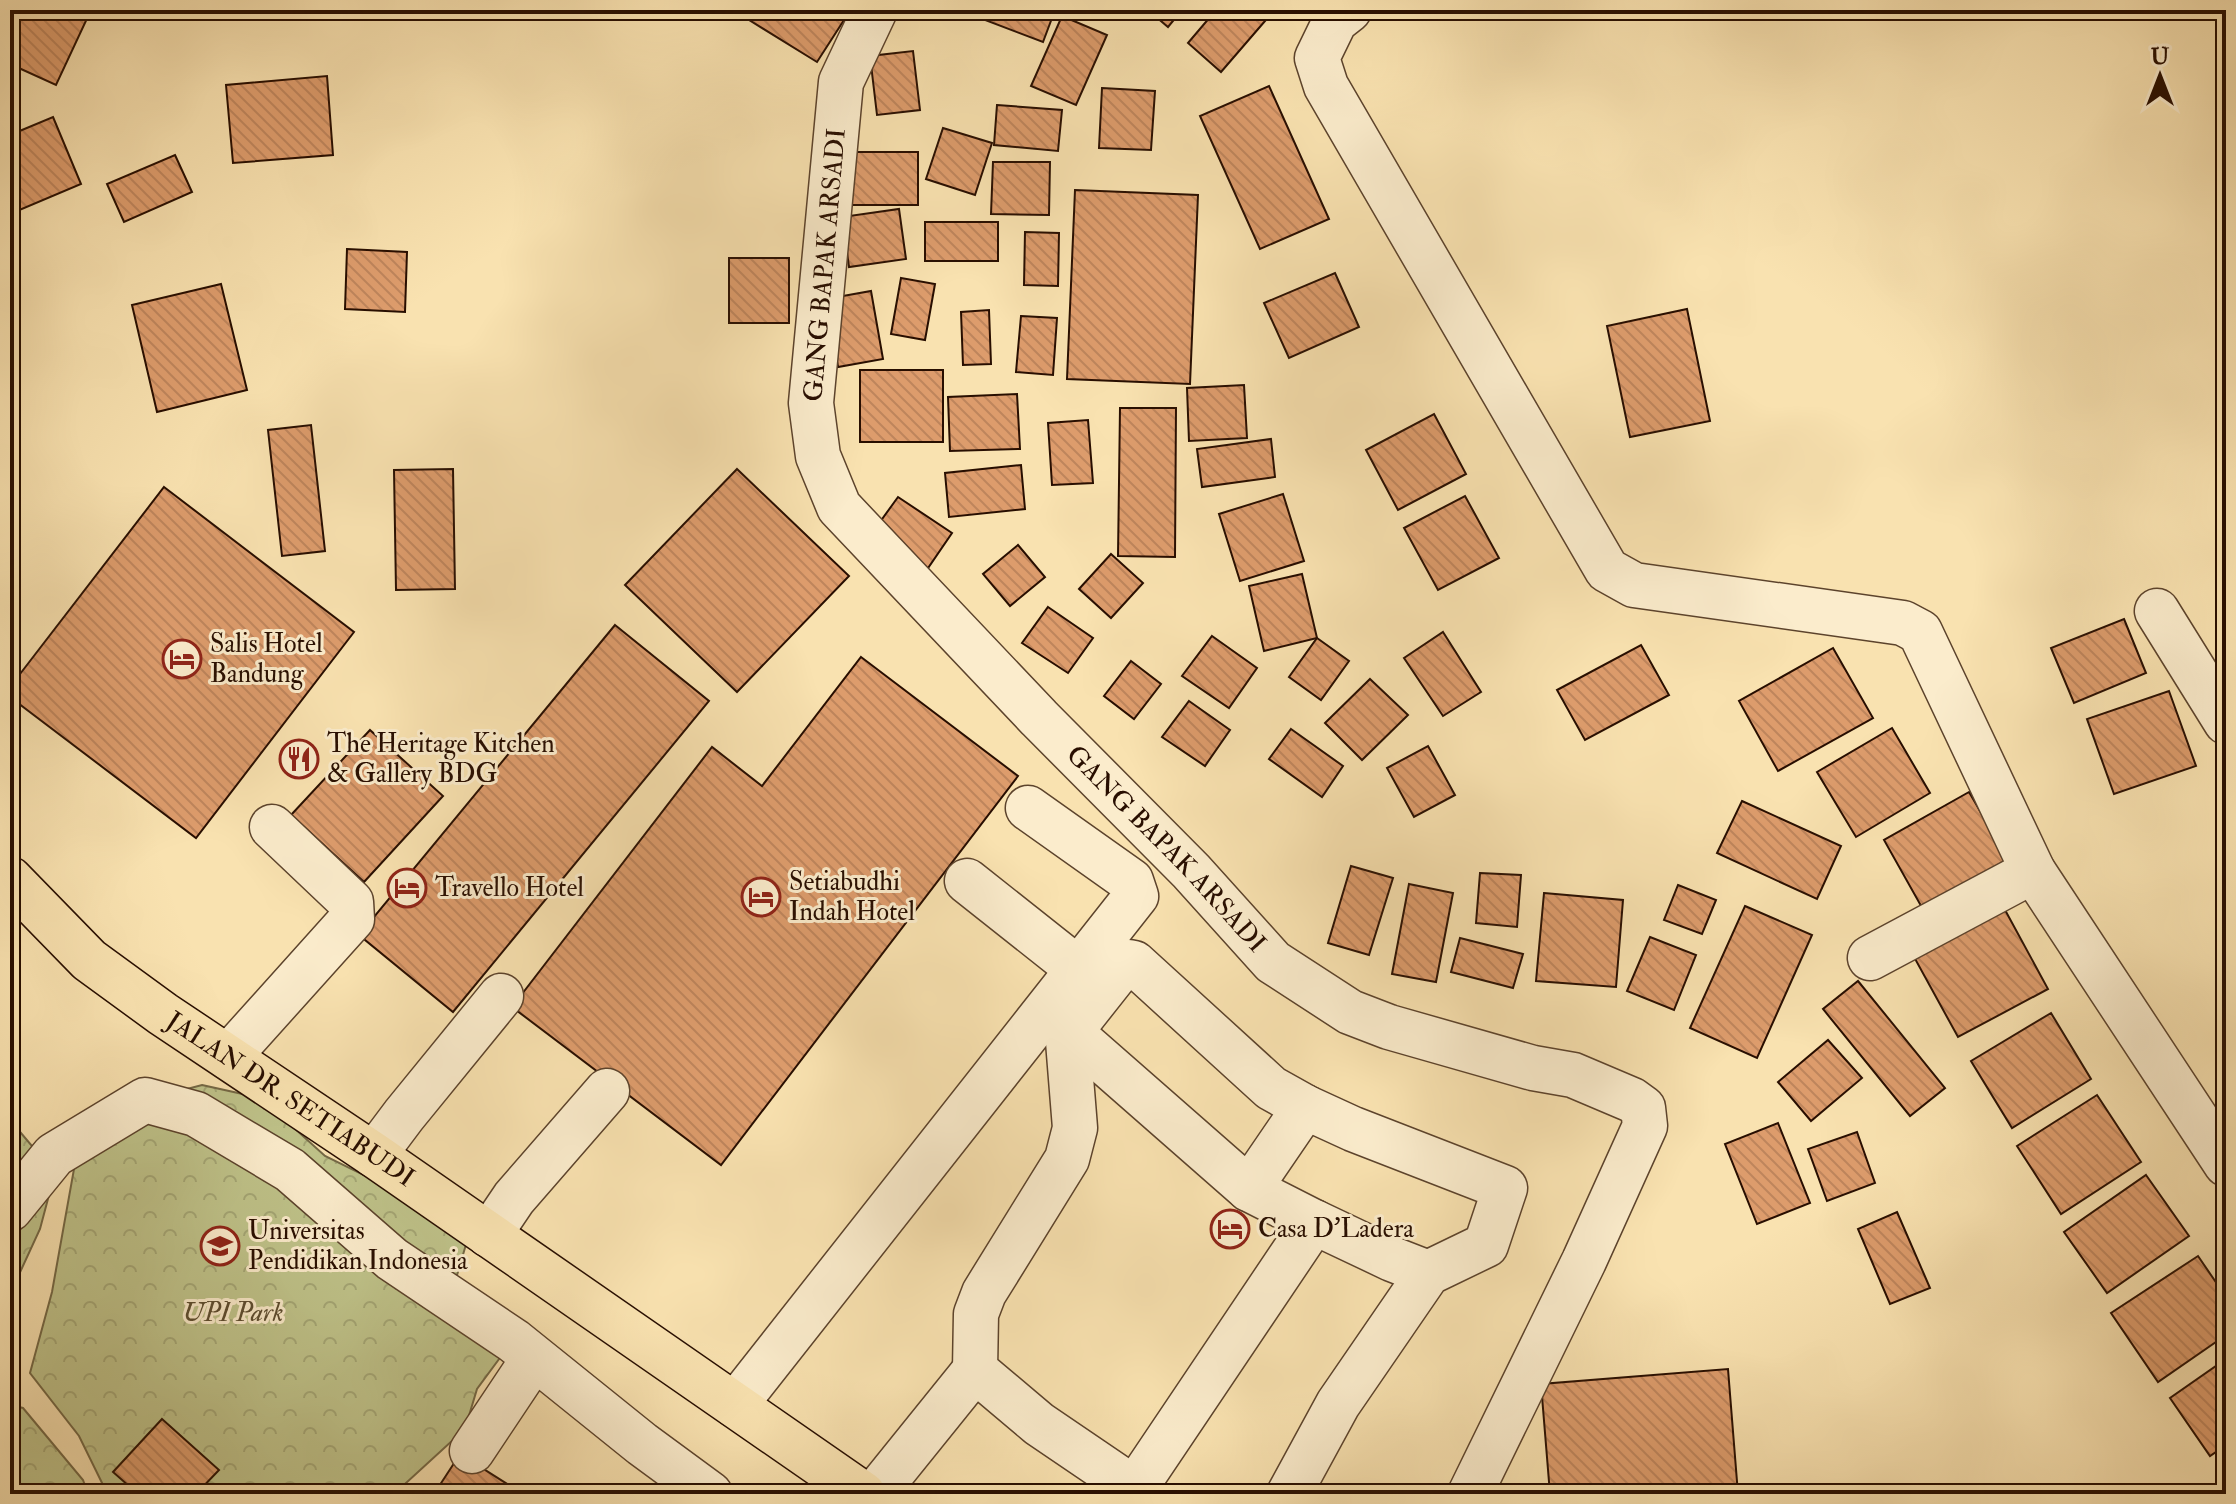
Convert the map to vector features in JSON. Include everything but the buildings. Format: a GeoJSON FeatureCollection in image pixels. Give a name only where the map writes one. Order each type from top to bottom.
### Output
{"type":"FeatureCollection","features":[{"type":"Feature","properties":{"kind":"main road","name":"JALAN DR. SETIABUDI"},"geometry":{"type":"LineString","coordinates":[[10,879],[89,960],[163,1014],[374,1155],[863,1494]]}},
{"type":"Feature","properties":{"kind":"street","name":"GANG BAPAK ARSADI"},"geometry":{"type":"LineString","coordinates":[[875,10],[841,82],[811,403],[818,456],[839,507],[1039,718],[1191,871],[1273,962],[1350,1012],[1389,1027],[1533,1068],[1573,1075],[1632,1100],[1643,1108],[1645,1126],[1584,1261],[1470,1494]]}},
{"type":"Feature","properties":{"kind":"street"},"geometry":{"type":"LineString","coordinates":[[1349,10],[1335,21],[1317,58],[1326,86],[1607,570],[1634,585],[1903,623],[1920,632],[2033,871],[2226,1164]]}},
{"type":"Feature","properties":{"kind":"street"},"geometry":{"type":"LineString","coordinates":[[2157,611],[2226,722]]}},
{"type":"Feature","properties":{"kind":"street"},"geometry":{"type":"LineString","coordinates":[[735,1405],[1136,896],[1131,881],[1028,808]]}},
{"type":"Feature","properties":{"kind":"street"},"geometry":{"type":"LineString","coordinates":[[228,1057],[352,919],[351,902],[272,827]]}},
{"type":"Feature","properties":{"kind":"street"},"geometry":{"type":"LineString","coordinates":[[1870,958],[2033,871]]}},
{"type":"Feature","properties":{"kind":"street"},"geometry":{"type":"LineString","coordinates":[[967,881],[1078,969]]}},
{"type":"Feature","properties":{"kind":"street"},"geometry":{"type":"LineString","coordinates":[[875,1494],[975,1370],[976,1314],[984,1293],[1067,1159],[1075,1128],[1068,1041],[1070,1032],[1123,965],[1129,962],[1134,963],[1271,1088],[1353,1129],[1505,1188],[1486,1245],[1428,1273],[1338,1404],[1289,1494]]}},
{"type":"Feature","properties":{"kind":"street"},"geometry":{"type":"LineString","coordinates":[[374,1155],[501,996]]}},
{"type":"Feature","properties":{"kind":"street"},"geometry":{"type":"LineString","coordinates":[[1070,1032],[1249,1189],[1392,1259],[1428,1273]]}},
{"type":"Feature","properties":{"kind":"street"},"geometry":{"type":"LineString","coordinates":[[489,1235],[514,1198],[607,1091]]}},
{"type":"Feature","properties":{"kind":"street"},"geometry":{"type":"LineString","coordinates":[[10,1209],[54,1155],[145,1100],[196,1114],[290,1170],[392,1259],[514,1341],[642,1444],[710,1494]]}},
{"type":"Feature","properties":{"kind":"street"},"geometry":{"type":"LineString","coordinates":[[1249,1189],[1305,1107]]}},
{"type":"Feature","properties":{"kind":"street"},"geometry":{"type":"LineString","coordinates":[[975,1370],[1039,1424],[1136,1493],[1314,1222]]}},
{"type":"Feature","properties":{"kind":"street"},"geometry":{"type":"LineString","coordinates":[[472,1451],[534,1358]]}},
{"type":"Feature","properties":{"kind":"green space","name":"UPI Park"},"geometry":{"type":"Polygon","coordinates":[[[202,1085],[247,1095],[283,1118],[325,1156],[374,1180],[467,1241],[455,1282],[502,1355],[477,1389],[465,1429],[394,1494],[110,1494],[79,1436],[30,1373],[52,1292],[79,1141],[145,1100],[202,1085]]]}},
{"type":"Feature","properties":{"kind":"green space"},"geometry":{"type":"Polygon","coordinates":[[[10,1120],[32,1146],[49,1195],[40,1229],[10,1294],[10,1120]]]}},
{"type":"Feature","properties":{"kind":"green space"},"geometry":{"type":"Polygon","coordinates":[[[10,1405],[23,1408],[83,1480],[88,1494],[10,1494],[10,1405]]]}},
{"type":"Feature","properties":{"kind":"place","name":"Salis Hotel Bandung"},"geometry":{"type":"Point","coordinates":[182,659]}},
{"type":"Feature","properties":{"kind":"place","name":"The Heritage Kitchen & Gallery BDG"},"geometry":{"type":"Point","coordinates":[299,759]}},
{"type":"Feature","properties":{"kind":"place","name":"Travello Hotel"},"geometry":{"type":"Point","coordinates":[407,888]}},
{"type":"Feature","properties":{"kind":"place","name":"Setiabudhi Indah Hotel"},"geometry":{"type":"Point","coordinates":[761,897]}},
{"type":"Feature","properties":{"kind":"place","name":"Casa D'Ladera"},"geometry":{"type":"Point","coordinates":[1230,1229]}},
{"type":"Feature","properties":{"kind":"place","name":"Universitas Pendidikan Indonesia"},"geometry":{"type":"Point","coordinates":[220,1246]}}]}
